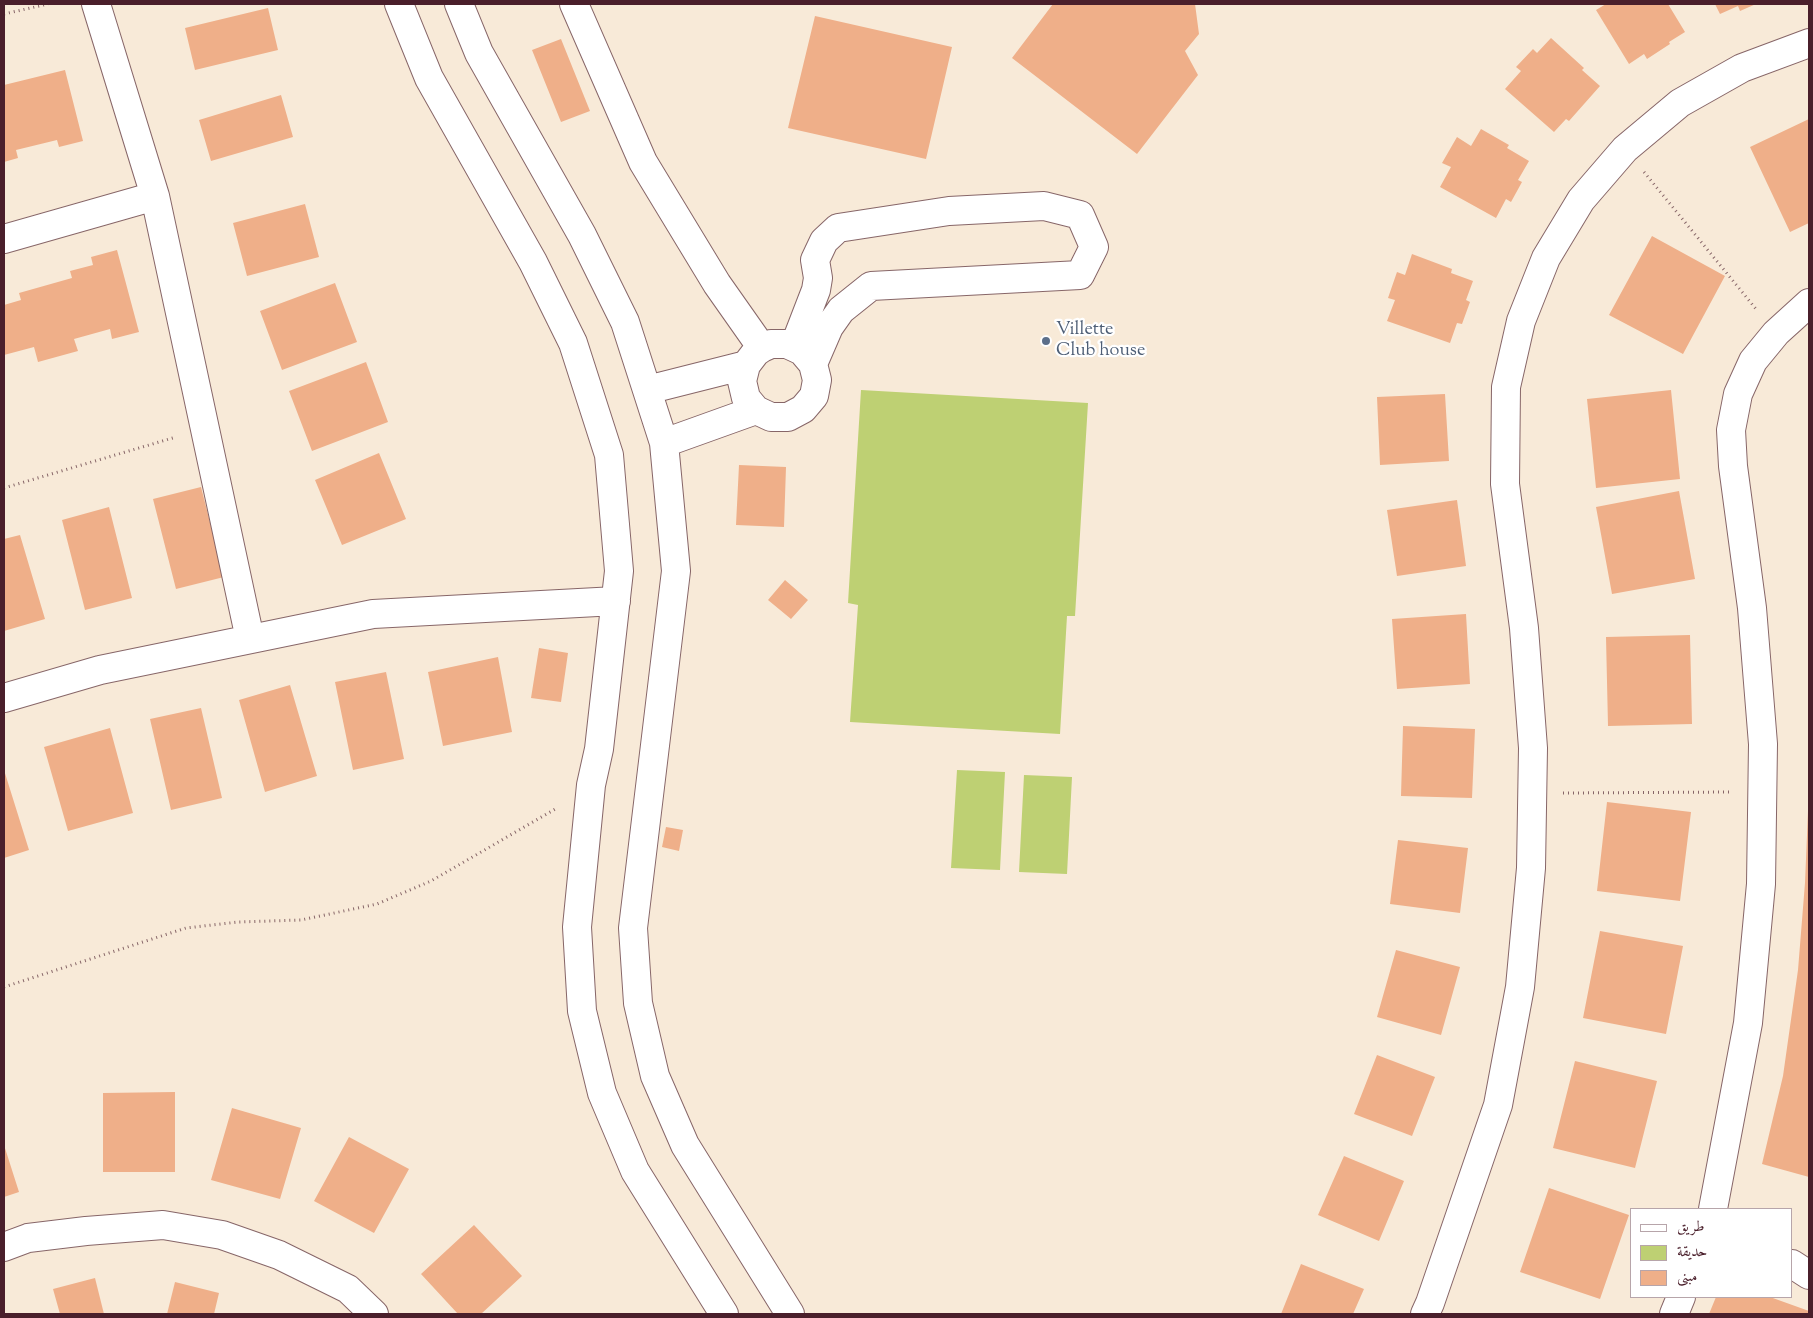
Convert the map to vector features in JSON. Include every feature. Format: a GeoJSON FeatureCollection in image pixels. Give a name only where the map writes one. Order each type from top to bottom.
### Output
{"type":"FeatureCollection","features":[{"type":"Feature","properties":{"kind":"street"},"geometry":{"type":"LineString","coordinates":[[96,4],[155,196],[250,639]]}},
{"type":"Feature","properties":{"kind":"street"},"geometry":{"type":"LineString","coordinates":[[399,4],[429,78],[533,262],[573,343],[609,454],[619,571],[599,749],[591,785],[576,927],[582,1011],[602,1093],[635,1171],[724,1314]]}},
{"type":"Feature","properties":{"kind":"street"},"geometry":{"type":"LineString","coordinates":[[459,4],[479,54],[582,235],[625,322],[664,443],[676,571],[633,928],[638,1003],[655,1076],[685,1145],[790,1314]]}},
{"type":"Feature","properties":{"kind":"street"},"geometry":{"type":"LineString","coordinates":[[574,4],[642,162],[717,284],[754,357]]}},
{"type":"Feature","properties":{"kind":"street"},"geometry":{"type":"LineString","coordinates":[[1425,1314],[1498,1105],[1520,987],[1532,868],[1533,748],[1524,628],[1505,484],[1506,387],[1520,321],[1546,258],[1581,200],[1625,149],[1680,103],[1742,68],[1809,43]]}},
{"type":"Feature","properties":{"kind":"street"},"geometry":{"type":"LineString","coordinates":[[4,239],[155,196]]}},
{"type":"Feature","properties":{"kind":"street"},"geometry":{"type":"LineString","coordinates":[[1044,206],[1080,215],[1094,247],[1080,275],[871,286],[841,310],[804,356],[818,278],[815,260],[824,241],[838,228],[949,211],[1044,206]]}},
{"type":"Feature","properties":{"kind":"street"},"geometry":{"type":"LineString","coordinates":[[1713,1208],[1748,1024],[1761,884],[1762,744],[1752,608],[1733,466],[1731,430],[1738,394],[1753,361],[1776,333],[1809,303]]}},
{"type":"Feature","properties":{"kind":"street"},"geometry":{"type":"LineString","coordinates":[[647,390],[754,357],[770,344],[787,344],[804,356],[817,380],[814,396],[803,410],[788,417],[771,417],[756,410],[746,398],[742,381],[754,357]]}},
{"type":"Feature","properties":{"kind":"street"},"geometry":{"type":"LineString","coordinates":[[664,443],[756,410]]}},
{"type":"Feature","properties":{"kind":"street"},"geometry":{"type":"LineString","coordinates":[[4,698],[100,670],[373,614],[616,601]]}},
{"type":"Feature","properties":{"kind":"street"},"geometry":{"type":"LineString","coordinates":[[4,1247],[28,1238],[163,1225],[222,1235],[280,1255],[348,1289],[374,1314]]}},
{"type":"Feature","properties":{"kind":"street"},"geometry":{"type":"LineString","coordinates":[[1793,1265],[1809,1275]]}},
{"type":"Feature","properties":{"kind":"street"},"geometry":{"type":"LineString","coordinates":[[1674,1314],[1681,1298]]}},
{"type":"Feature","properties":{"kind":"path"},"geometry":{"type":"LineString","coordinates":[[4,14],[48,4]]}},
{"type":"Feature","properties":{"kind":"path"},"geometry":{"type":"LineString","coordinates":[[1625,149],[1776,333]]}},
{"type":"Feature","properties":{"kind":"path"},"geometry":{"type":"LineString","coordinates":[[4,488],[204,428]]}},
{"type":"Feature","properties":{"kind":"path"},"geometry":{"type":"LineString","coordinates":[[4,988],[186,928],[238,922],[300,920],[377,904],[431,881],[548,813],[591,785]]}},
{"type":"Feature","properties":{"kind":"path"},"geometry":{"type":"LineString","coordinates":[[1532,793],[1762,792]]}},
{"type":"Feature","properties":{"kind":"green space"},"geometry":{"type":"Polygon","coordinates":[[[861,390],[1088,403],[1075,616],[1067,616],[1060,734],[850,722],[858,605],[848,603],[861,390]]]}},
{"type":"Feature","properties":{"kind":"green space"},"geometry":{"type":"Polygon","coordinates":[[[957,770],[1005,772],[1000,870],[951,868],[957,770]]]}},
{"type":"Feature","properties":{"kind":"green space"},"geometry":{"type":"Polygon","coordinates":[[[1024,775],[1072,777],[1067,874],[1019,872],[1024,775]]]}},
{"type":"Feature","properties":{"kind":"building"},"geometry":{"type":"Polygon","coordinates":[[[1053,4],[1195,4],[1199,34],[1185,51],[1198,75],[1137,154],[1012,58],[1053,4]]]}},
{"type":"Feature","properties":{"kind":"building"},"geometry":{"type":"Polygon","coordinates":[[[1606,4],[1668,4],[1685,32],[1647,59],[1644,54],[1629,64],[1596,10],[1606,4]]]}},
{"type":"Feature","properties":{"kind":"building"},"geometry":{"type":"Polygon","coordinates":[[[1715,4],[1756,4],[1740,11],[1738,6],[1720,14],[1715,4]]]}},
{"type":"Feature","properties":{"kind":"building"},"geometry":{"type":"Polygon","coordinates":[[[268,8],[278,50],[195,70],[185,28],[268,8]]]}},
{"type":"Feature","properties":{"kind":"building"},"geometry":{"type":"Polygon","coordinates":[[[815,16],[952,47],[926,159],[788,128],[815,16]]]}},
{"type":"Feature","properties":{"kind":"building"},"geometry":{"type":"Polygon","coordinates":[[[1551,38],[1584,68],[1582,70],[1600,86],[1569,121],[1566,119],[1554,132],[1505,89],[1521,71],[1516,67],[1533,49],[1537,53],[1551,38]]]}},
{"type":"Feature","properties":{"kind":"building"},"geometry":{"type":"Polygon","coordinates":[[[561,39],[590,111],[561,122],[532,50],[561,39]]]}},
{"type":"Feature","properties":{"kind":"building"},"geometry":{"type":"Polygon","coordinates":[[[65,70],[83,141],[59,147],[57,140],[16,150],[18,158],[4,162],[4,85],[65,70]]]}},
{"type":"Feature","properties":{"kind":"building"},"geometry":{"type":"Polygon","coordinates":[[[281,95],[293,137],[211,161],[199,120],[281,95]]]}},
{"type":"Feature","properties":{"kind":"building"},"geometry":{"type":"Polygon","coordinates":[[[1809,119],[1809,223],[1790,232],[1750,147],[1809,119]]]}},
{"type":"Feature","properties":{"kind":"building"},"geometry":{"type":"Polygon","coordinates":[[[1481,129],[1509,145],[1507,148],[1529,161],[1518,180],[1522,182],[1511,202],[1506,199],[1496,218],[1440,187],[1451,167],[1442,163],[1457,137],[1471,146],[1481,129]]]}},
{"type":"Feature","properties":{"kind":"building"},"geometry":{"type":"Polygon","coordinates":[[[305,204],[319,257],[247,276],[233,223],[305,204]]]}},
{"type":"Feature","properties":{"kind":"building"},"geometry":{"type":"Polygon","coordinates":[[[1652,236],[1725,276],[1683,354],[1609,315],[1652,236]]]}},
{"type":"Feature","properties":{"kind":"building"},"geometry":{"type":"Polygon","coordinates":[[[117,250],[139,332],[112,339],[110,329],[74,339],[78,351],[38,362],[34,347],[4,355],[4,305],[21,300],[19,293],[72,278],[70,271],[93,265],[91,257],[117,250]]]}},
{"type":"Feature","properties":{"kind":"building"},"geometry":{"type":"Polygon","coordinates":[[[1412,254],[1452,269],[1451,273],[1473,281],[1466,300],[1470,302],[1462,324],[1457,323],[1450,343],[1387,321],[1395,300],[1388,298],[1397,272],[1405,275],[1412,254]]]}},
{"type":"Feature","properties":{"kind":"building"},"geometry":{"type":"Polygon","coordinates":[[[335,283],[357,342],[282,370],[260,311],[335,283]]]}},
{"type":"Feature","properties":{"kind":"building"},"geometry":{"type":"Polygon","coordinates":[[[366,362],[388,422],[312,451],[289,391],[366,362]]]}},
{"type":"Feature","properties":{"kind":"building"},"geometry":{"type":"Polygon","coordinates":[[[1671,390],[1680,479],[1596,488],[1587,399],[1671,390]]]}},
{"type":"Feature","properties":{"kind":"building"},"geometry":{"type":"Polygon","coordinates":[[[1445,394],[1449,461],[1380,465],[1377,397],[1445,394]]]}},
{"type":"Feature","properties":{"kind":"building"},"geometry":{"type":"Polygon","coordinates":[[[379,453],[406,519],[342,545],[315,480],[379,453]]]}},
{"type":"Feature","properties":{"kind":"building"},"geometry":{"type":"Polygon","coordinates":[[[739,465],[786,467],[784,527],[736,525],[739,465]]]}},
{"type":"Feature","properties":{"kind":"building"},"geometry":{"type":"Polygon","coordinates":[[[201,487],[224,577],[176,589],[153,499],[201,487]]]}},
{"type":"Feature","properties":{"kind":"building"},"geometry":{"type":"Polygon","coordinates":[[[1679,491],[1695,579],[1612,594],[1596,507],[1679,491]]]}},
{"type":"Feature","properties":{"kind":"building"},"geometry":{"type":"Polygon","coordinates":[[[1457,500],[1466,566],[1397,576],[1387,510],[1457,500]]]}},
{"type":"Feature","properties":{"kind":"building"},"geometry":{"type":"Polygon","coordinates":[[[109,507],[132,598],[85,610],[62,520],[109,507]]]}},
{"type":"Feature","properties":{"kind":"building"},"geometry":{"type":"Polygon","coordinates":[[[20,535],[45,619],[4,631],[4,539],[20,535]]]}},
{"type":"Feature","properties":{"kind":"building"},"geometry":{"type":"Polygon","coordinates":[[[785,580],[808,600],[791,619],[768,600],[785,580]]]}},
{"type":"Feature","properties":{"kind":"building"},"geometry":{"type":"Polygon","coordinates":[[[1466,614],[1470,684],[1397,689],[1392,619],[1466,614]]]}},
{"type":"Feature","properties":{"kind":"building"},"geometry":{"type":"Polygon","coordinates":[[[1690,635],[1692,724],[1608,726],[1606,637],[1690,635]]]}},
{"type":"Feature","properties":{"kind":"building"},"geometry":{"type":"Polygon","coordinates":[[[539,648],[568,653],[561,702],[531,698],[539,648]]]}},
{"type":"Feature","properties":{"kind":"building"},"geometry":{"type":"Polygon","coordinates":[[[498,657],[512,732],[443,746],[428,672],[498,657]]]}},
{"type":"Feature","properties":{"kind":"building"},"geometry":{"type":"Polygon","coordinates":[[[386,672],[404,759],[353,770],[335,682],[386,672]]]}},
{"type":"Feature","properties":{"kind":"building"},"geometry":{"type":"Polygon","coordinates":[[[290,685],[317,776],[265,792],[239,700],[290,685]]]}},
{"type":"Feature","properties":{"kind":"building"},"geometry":{"type":"Polygon","coordinates":[[[201,708],[222,798],[171,810],[150,719],[201,708]]]}},
{"type":"Feature","properties":{"kind":"building"},"geometry":{"type":"Polygon","coordinates":[[[1403,726],[1475,729],[1472,798],[1401,796],[1403,726]]]}},
{"type":"Feature","properties":{"kind":"building"},"geometry":{"type":"Polygon","coordinates":[[[110,728],[133,813],[68,831],[44,747],[110,728]]]}},
{"type":"Feature","properties":{"kind":"building"},"geometry":{"type":"Polygon","coordinates":[[[4,770],[29,850],[4,858],[4,770]]]}},
{"type":"Feature","properties":{"kind":"building"},"geometry":{"type":"Polygon","coordinates":[[[1607,802],[1691,812],[1680,901],[1597,891],[1607,802]]]}},
{"type":"Feature","properties":{"kind":"building"},"geometry":{"type":"Polygon","coordinates":[[[1808,811],[1809,1177],[1762,1164],[1783,1076],[1798,970],[1805,883],[1808,811]]]}},
{"type":"Feature","properties":{"kind":"building"},"geometry":{"type":"Polygon","coordinates":[[[666,827],[683,830],[679,851],[662,847],[666,827]]]}},
{"type":"Feature","properties":{"kind":"building"},"geometry":{"type":"Polygon","coordinates":[[[1398,840],[1468,848],[1460,913],[1390,904],[1398,840]]]}},
{"type":"Feature","properties":{"kind":"building"},"geometry":{"type":"Polygon","coordinates":[[[1600,931],[1683,946],[1666,1034],[1583,1018],[1600,931]]]}},
{"type":"Feature","properties":{"kind":"building"},"geometry":{"type":"Polygon","coordinates":[[[1396,950],[1460,967],[1441,1035],[1377,1017],[1396,950]]]}},
{"type":"Feature","properties":{"kind":"building"},"geometry":{"type":"Polygon","coordinates":[[[1377,1055],[1435,1077],[1412,1136],[1354,1114],[1377,1055]]]}},
{"type":"Feature","properties":{"kind":"building"},"geometry":{"type":"Polygon","coordinates":[[[1575,1061],[1657,1081],[1635,1168],[1553,1148],[1575,1061]]]}},
{"type":"Feature","properties":{"kind":"building"},"geometry":{"type":"Polygon","coordinates":[[[175,1092],[175,1172],[103,1172],[103,1093],[175,1092]]]}},
{"type":"Feature","properties":{"kind":"building"},"geometry":{"type":"Polygon","coordinates":[[[232,1108],[301,1128],[280,1199],[211,1180],[232,1108]]]}},
{"type":"Feature","properties":{"kind":"building"},"geometry":{"type":"Polygon","coordinates":[[[349,1137],[409,1169],[374,1233],[314,1201],[349,1137]]]}},
{"type":"Feature","properties":{"kind":"building"},"geometry":{"type":"Polygon","coordinates":[[[4,1145],[19,1192],[4,1197],[4,1145]]]}},
{"type":"Feature","properties":{"kind":"building"},"geometry":{"type":"Polygon","coordinates":[[[1344,1156],[1404,1181],[1379,1241],[1318,1215],[1344,1156]]]}},
{"type":"Feature","properties":{"kind":"building"},"geometry":{"type":"Polygon","coordinates":[[[1549,1188],[1629,1215],[1600,1299],[1520,1272],[1549,1188]]]}},
{"type":"Feature","properties":{"kind":"building"},"geometry":{"type":"Polygon","coordinates":[[[474,1225],[522,1276],[481,1314],[458,1314],[421,1274],[474,1225]]]}},
{"type":"Feature","properties":{"kind":"building"},"geometry":{"type":"Polygon","coordinates":[[[1301,1264],[1364,1289],[1353,1314],[1281,1314],[1301,1264]]]}},
{"type":"Feature","properties":{"kind":"building"},"geometry":{"type":"Polygon","coordinates":[[[95,1278],[104,1314],[60,1314],[53,1289],[95,1278]]]}},
{"type":"Feature","properties":{"kind":"building"},"geometry":{"type":"Polygon","coordinates":[[[175,1282],[219,1293],[214,1314],[167,1314],[175,1282]]]}},
{"type":"Feature","properties":{"kind":"building"},"geometry":{"type":"Polygon","coordinates":[[[1716,1298],[1773,1298],[1809,1311],[1809,1314],[1709,1314],[1716,1298]]]}},
{"type":"Feature","properties":{"kind":"place","name":"Villette Club house"},"geometry":{"type":"Point","coordinates":[1046,341]}}]}
